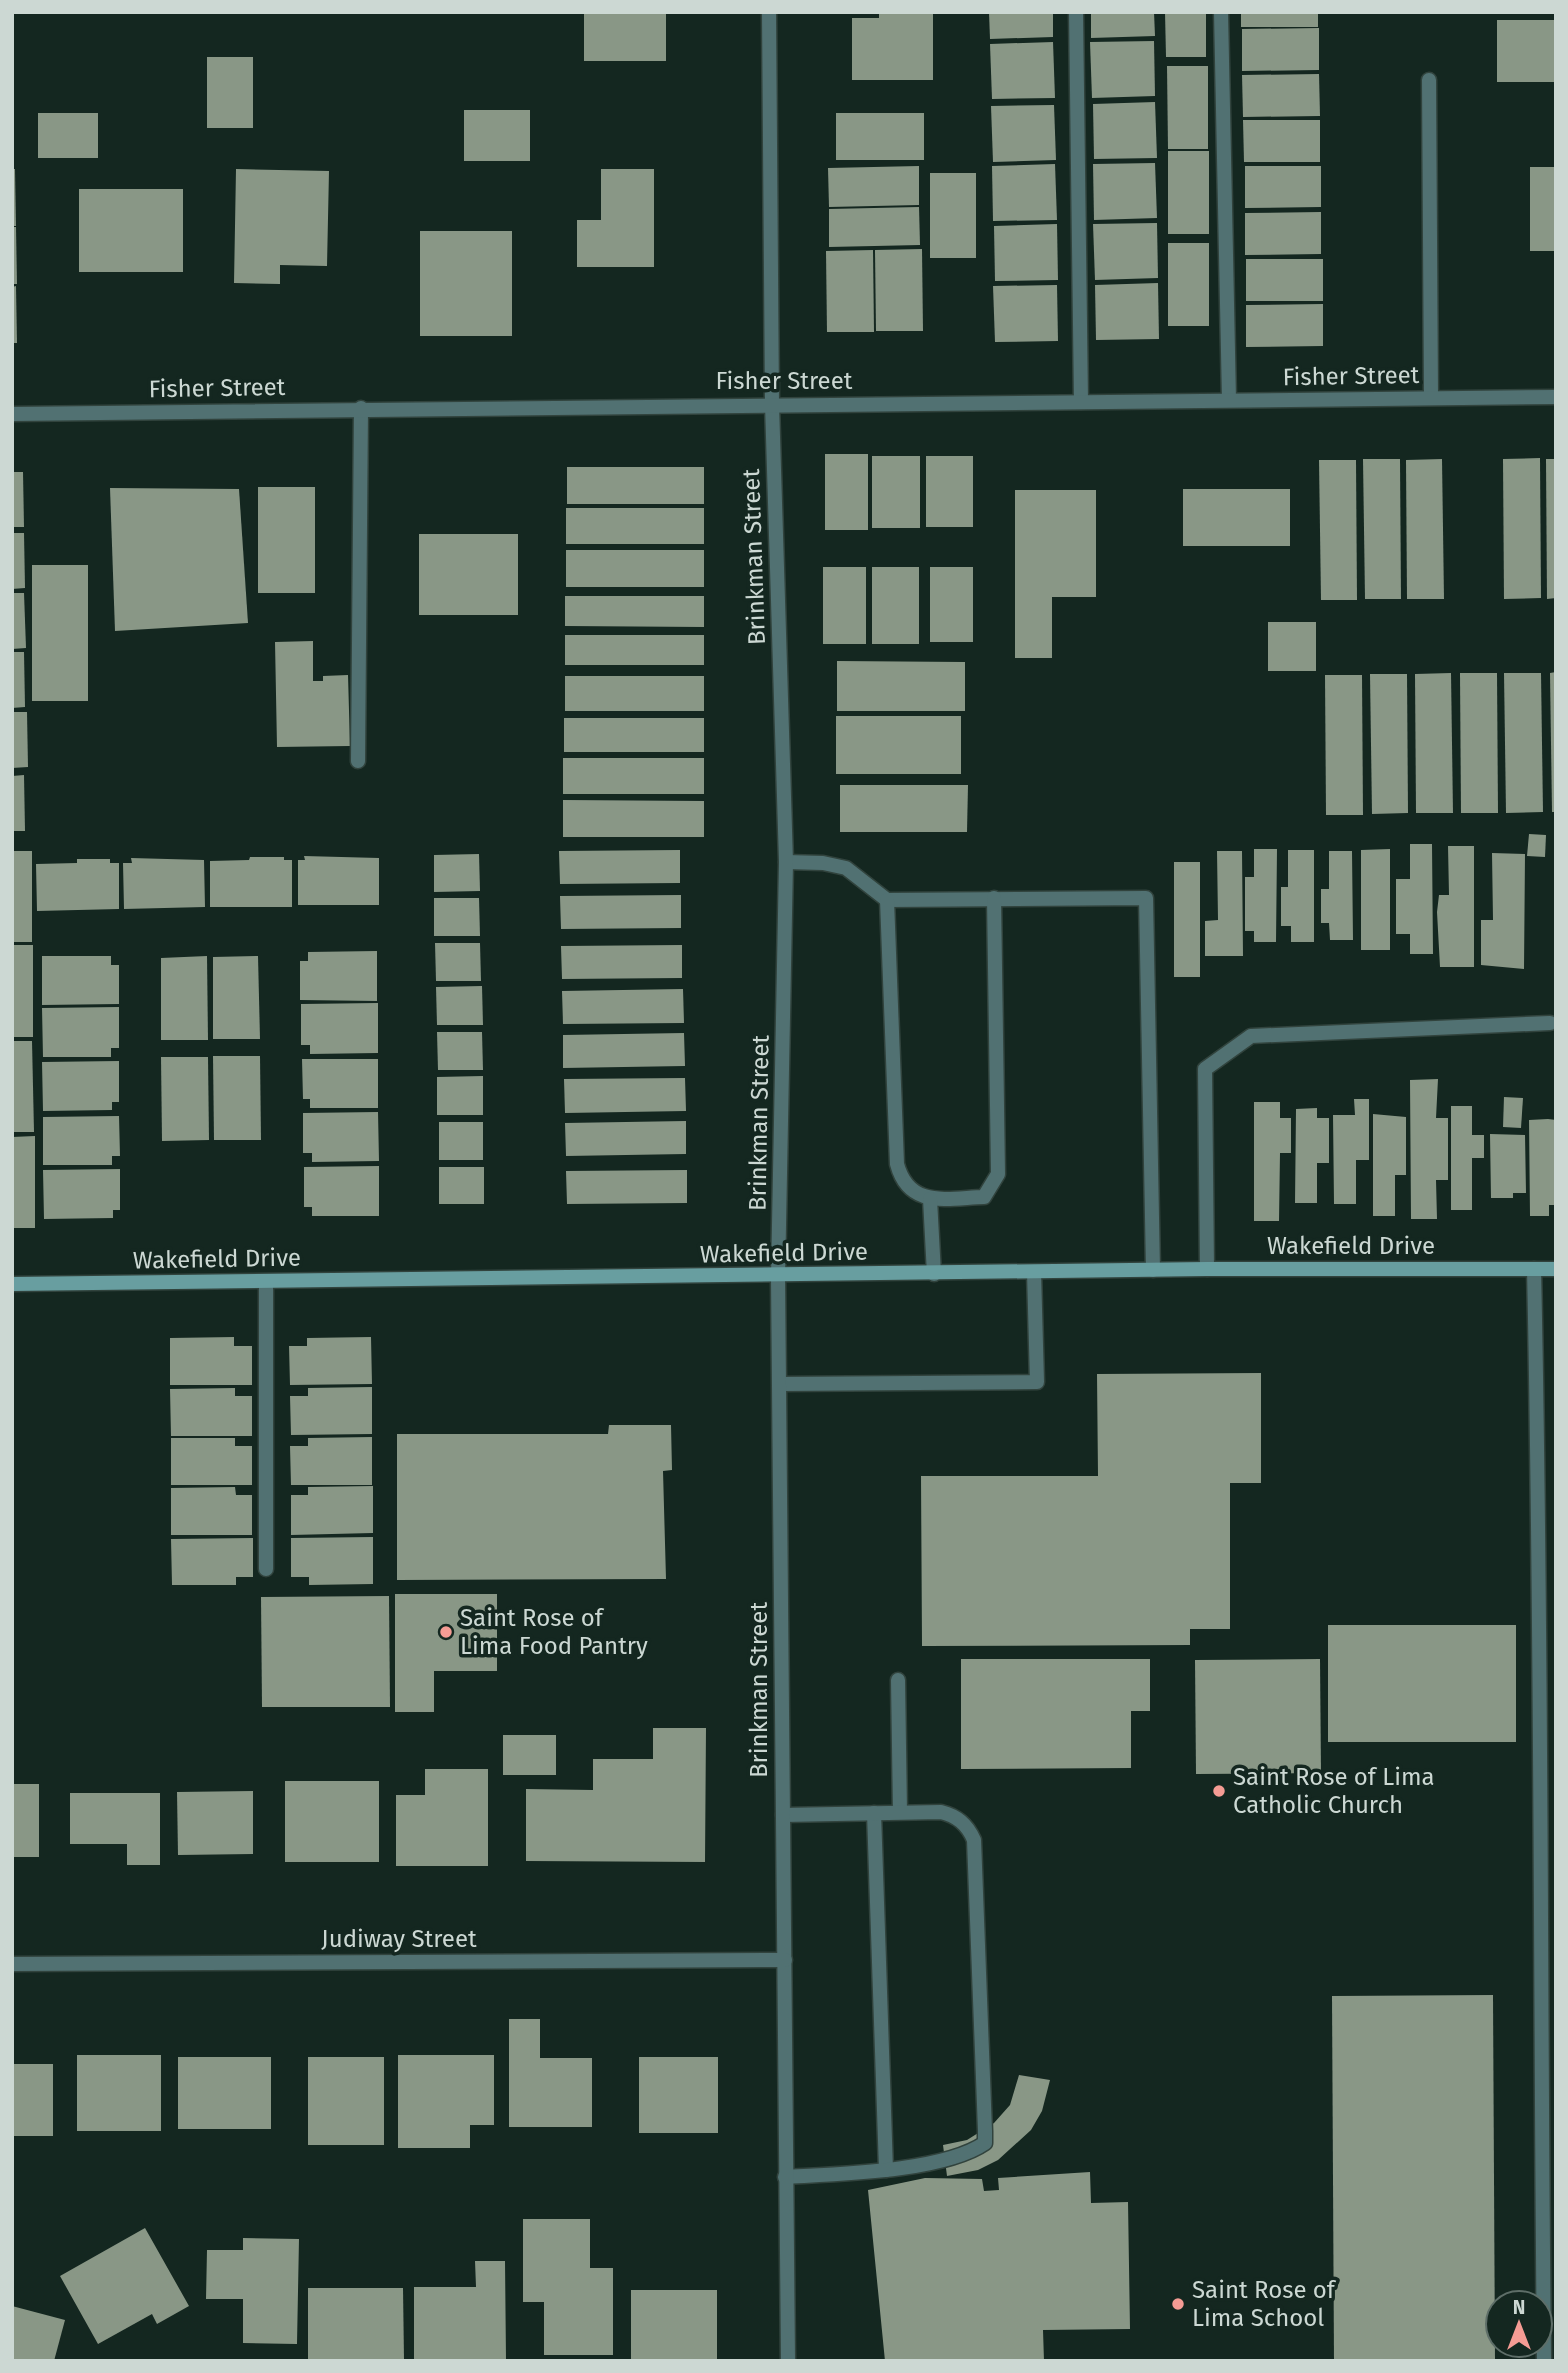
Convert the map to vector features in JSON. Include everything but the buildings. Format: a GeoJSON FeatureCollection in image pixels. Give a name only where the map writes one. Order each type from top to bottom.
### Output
{"type":"FeatureCollection","features":[{"type":"Feature","properties":{"kind":"street","name":"Brinkman Street"},"geometry":{"type":"LineString","coordinates":[[769,12],[772,404],[786,862],[778,1277],[788,2361]]}},
{"type":"Feature","properties":{"kind":"street"},"geometry":{"type":"LineString","coordinates":[[1076,12],[1081,402]]}},
{"type":"Feature","properties":{"kind":"street"},"geometry":{"type":"LineString","coordinates":[[1221,12],[1229,400]]}},
{"type":"Feature","properties":{"kind":"street"},"geometry":{"type":"LineString","coordinates":[[1429,80],[1431,397]]}},
{"type":"Feature","properties":{"kind":"street","name":"Fisher Street"},"geometry":{"type":"LineString","coordinates":[[12,414],[361,408],[1556,397]]}},
{"type":"Feature","properties":{"kind":"street"},"geometry":{"type":"LineString","coordinates":[[358,761],[361,408]]}},
{"type":"Feature","properties":{"kind":"street"},"geometry":{"type":"LineString","coordinates":[[786,862],[823,863],[846,868],[887,900],[1146,898],[1153,1270]]}},
{"type":"Feature","properties":{"kind":"street"},"geometry":{"type":"LineString","coordinates":[[887,900],[897,1164],[901,1179],[912,1191],[930,1199],[984,1197],[998,1174],[994,898]]}},
{"type":"Feature","properties":{"kind":"street"},"geometry":{"type":"LineString","coordinates":[[1207,1269],[1205,1069],[1214,1062],[1251,1036],[1550,1023]]}},
{"type":"Feature","properties":{"kind":"street"},"geometry":{"type":"LineString","coordinates":[[930,1199],[934,1274]]}},
{"type":"Feature","properties":{"kind":"street","name":"Wakefield Drive"},"geometry":{"type":"LineString","coordinates":[[12,1284],[778,1277],[1207,1269],[1556,1269]]}},
{"type":"Feature","properties":{"kind":"street"},"geometry":{"type":"LineString","coordinates":[[1534,1269],[1541,1584],[1539,1893],[1544,2361]]}},
{"type":"Feature","properties":{"kind":"street"},"geometry":{"type":"LineString","coordinates":[[781,1384],[1037,1382],[1034,1272]]}},
{"type":"Feature","properties":{"kind":"street"},"geometry":{"type":"LineString","coordinates":[[266,1282],[266,1569]]}},
{"type":"Feature","properties":{"kind":"street"},"geometry":{"type":"LineString","coordinates":[[898,1679],[900,1812]]}},
{"type":"Feature","properties":{"kind":"street"},"geometry":{"type":"LineString","coordinates":[[783,1815],[900,1812],[953,1815],[974,1840],[985,2143],[972,2152],[886,2171],[785,2177]]}},
{"type":"Feature","properties":{"kind":"street"},"geometry":{"type":"LineString","coordinates":[[874,1813],[886,2171]]}},
{"type":"Feature","properties":{"kind":"street","name":"Judiway Street"},"geometry":{"type":"LineString","coordinates":[[12,1964],[785,1960]]}},
{"type":"Feature","properties":{"kind":"place","name":"Saint Rose of Lima Food Pantry"},"geometry":{"type":"Point","coordinates":[446,1632]}},
{"type":"Feature","properties":{"kind":"place","name":"Saint Rose of Lima Catholic Church"},"geometry":{"type":"Point","coordinates":[1219,1791]}},
{"type":"Feature","properties":{"kind":"place","name":"Saint Rose of Lima School"},"geometry":{"type":"Point","coordinates":[1178,2304]}}]}
